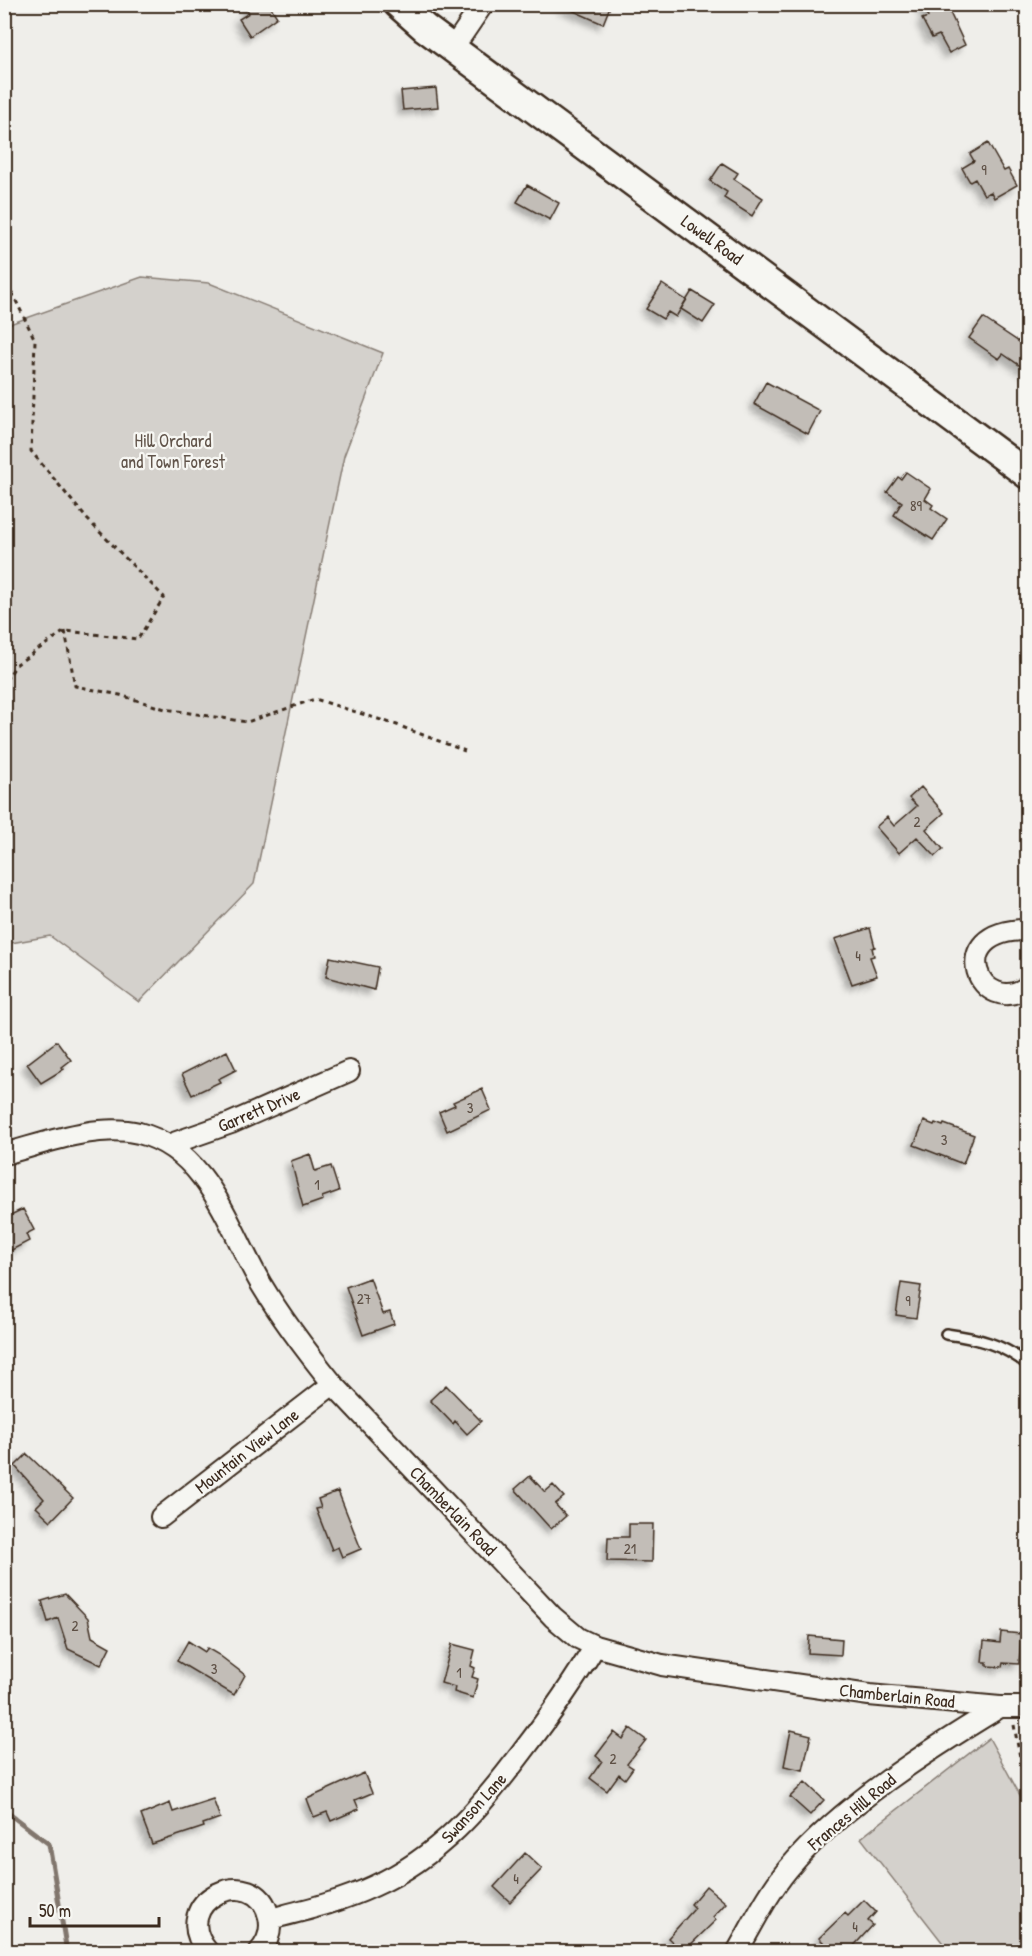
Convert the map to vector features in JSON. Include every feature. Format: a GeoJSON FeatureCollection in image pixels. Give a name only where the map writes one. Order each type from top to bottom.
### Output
{"type":"FeatureCollection","features":[{"type":"Feature","properties":{"kind":"street","name":"Lowell Road"},"geometry":{"type":"LineString","coordinates":[[398,4],[453,48],[1028,475]]}},
{"type":"Feature","properties":{"kind":"street"},"geometry":{"type":"LineString","coordinates":[[453,48],[483,4]]}},
{"type":"Feature","properties":{"kind":"street"},"geometry":{"type":"LineString","coordinates":[[1028,930],[1009,930],[987,938],[979,951],[976,966],[980,980],[992,990],[1007,994],[1028,986]]}},
{"type":"Feature","properties":{"kind":"street","name":"Garrett Drive"},"geometry":{"type":"LineString","coordinates":[[168,1145],[231,1123],[349,1071]]}},
{"type":"Feature","properties":{"kind":"street","name":"Chamberlain Road"},"geometry":{"type":"LineString","coordinates":[[4,1154],[77,1136],[112,1131],[139,1133],[168,1145],[192,1163],[206,1182],[261,1283],[300,1343],[333,1384],[553,1617],[578,1638],[595,1646],[662,1665],[712,1674],[869,1695],[1013,1708]]}},
{"type":"Feature","properties":{"kind":"street","name":"Mountain View Lane"},"geometry":{"type":"LineString","coordinates":[[161,1517],[333,1384]]}},
{"type":"Feature","properties":{"kind":"street","name":"Swanson Lane"},"geometry":{"type":"LineString","coordinates":[[270,1919],[337,1902],[374,1886],[420,1861],[441,1845],[483,1804],[559,1703],[595,1646]]}},
{"type":"Feature","properties":{"kind":"street","name":"Frances Hill Road"},"geometry":{"type":"LineString","coordinates":[[737,1952],[786,1871],[810,1846],[902,1771],[1013,1708]]}},
{"type":"Feature","properties":{"kind":"street"},"geometry":{"type":"LineString","coordinates":[[208,1952],[199,1939],[198,1918],[203,1905],[220,1891],[241,1889],[255,1895],[264,1906],[270,1919],[267,1940],[259,1952]]}},
{"type":"Feature","properties":{"kind":"lane"},"geometry":{"type":"LineString","coordinates":[[946,1334],[981,1339],[1016,1355],[1028,1365]]}},
{"type":"Feature","properties":{"kind":"path"},"geometry":{"type":"LineString","coordinates":[[4,276],[35,340],[31,450],[87,519],[164,597],[138,639],[65,631],[17,664],[4,682]]}},
{"type":"Feature","properties":{"kind":"path"},"geometry":{"type":"LineString","coordinates":[[65,631],[75,687],[120,695],[165,709],[247,722],[315,699],[397,725],[465,752]]}},
{"type":"Feature","properties":{"kind":"path"},"geometry":{"type":"LineString","coordinates":[[1013,1708],[1022,1768],[1028,1776]]}},
{"type":"Feature","properties":{"kind":"green space","name":"Hill Orchard and Town Forest"},"geometry":{"type":"Polygon","coordinates":[[[142,277],[209,283],[383,353],[344,456],[254,884],[139,1002],[50,936],[5,944],[4,326],[142,277]]]}},
{"type":"Feature","properties":{"kind":"green space"},"geometry":{"type":"Polygon","coordinates":[[[989,1738],[1027,1808],[1027,1951],[949,1951],[861,1838],[989,1738]]]}},
{"type":"Feature","properties":{"kind":"building"},"geometry":{"type":"Polygon","coordinates":[[[244,4],[269,4],[277,17],[250,36],[239,19],[249,13],[244,4]]]}},
{"type":"Feature","properties":{"kind":"building"},"geometry":{"type":"Polygon","coordinates":[[[558,4],[611,4],[603,24],[558,4]]]}},
{"type":"Feature","properties":{"kind":"building"},"geometry":{"type":"Polygon","coordinates":[[[921,4],[946,4],[965,45],[949,53],[939,35],[932,38],[922,19],[928,17],[921,4]]]}},
{"type":"Feature","properties":{"kind":"building"},"geometry":{"type":"Polygon","coordinates":[[[436,88],[438,107],[403,110],[401,91],[436,88]]]}},
{"type":"Feature","properties":{"kind":"building"},"geometry":{"type":"Polygon","coordinates":[[[988,143],[1004,171],[1008,169],[1017,185],[994,198],[991,192],[984,195],[975,179],[970,182],[962,168],[974,161],[970,154],[988,143]]]}},
{"type":"Feature","properties":{"kind":"building"},"geometry":{"type":"Polygon","coordinates":[[[722,163],[738,173],[734,179],[763,198],[752,216],[724,198],[727,192],[710,181],[722,163]]]}},
{"type":"Feature","properties":{"kind":"building"},"geometry":{"type":"Polygon","coordinates":[[[527,185],[559,203],[550,220],[517,202],[527,185]]]}},
{"type":"Feature","properties":{"kind":"building"},"geometry":{"type":"Polygon","coordinates":[[[662,284],[686,300],[676,317],[668,312],[663,319],[646,309],[662,284]]]}},
{"type":"Feature","properties":{"kind":"building"},"geometry":{"type":"Polygon","coordinates":[[[692,291],[715,305],[703,323],[681,309],[692,291]]]}},
{"type":"Feature","properties":{"kind":"building"},"geometry":{"type":"Polygon","coordinates":[[[983,318],[1028,348],[1028,371],[1003,354],[999,359],[969,338],[983,318]]]}},
{"type":"Feature","properties":{"kind":"building"},"geometry":{"type":"Polygon","coordinates":[[[766,382],[820,411],[808,434],[754,404],[766,382]]]}},
{"type":"Feature","properties":{"kind":"building"},"geometry":{"type":"Polygon","coordinates":[[[906,472],[931,489],[925,499],[933,505],[931,508],[947,519],[933,540],[894,515],[902,502],[887,492],[898,477],[901,479],[906,472]]]}},
{"type":"Feature","properties":{"kind":"building"},"geometry":{"type":"Polygon","coordinates":[[[921,787],[944,813],[926,829],[943,849],[935,856],[917,837],[899,853],[876,827],[887,817],[894,826],[917,806],[909,798],[921,787]]]}},
{"type":"Feature","properties":{"kind":"building"},"geometry":{"type":"Polygon","coordinates":[[[870,928],[875,947],[872,948],[874,956],[870,957],[877,976],[852,984],[835,939],[870,928]]]}},
{"type":"Feature","properties":{"kind":"building"},"geometry":{"type":"Polygon","coordinates":[[[330,957],[378,967],[374,990],[326,977],[330,957]]]}},
{"type":"Feature","properties":{"kind":"building"},"geometry":{"type":"Polygon","coordinates":[[[57,1041],[71,1060],[62,1067],[64,1069],[41,1083],[27,1064],[57,1041]]]}},
{"type":"Feature","properties":{"kind":"building"},"geometry":{"type":"Polygon","coordinates":[[[227,1051],[236,1070],[218,1079],[220,1082],[192,1095],[182,1074],[227,1051]]]}},
{"type":"Feature","properties":{"kind":"building"},"geometry":{"type":"Polygon","coordinates":[[[482,1089],[491,1110],[447,1131],[439,1112],[455,1105],[453,1102],[482,1089]]]}},
{"type":"Feature","properties":{"kind":"building"},"geometry":{"type":"Polygon","coordinates":[[[924,1121],[934,1125],[935,1123],[943,1126],[944,1124],[974,1135],[963,1164],[914,1145],[924,1121]]]}},
{"type":"Feature","properties":{"kind":"building"},"geometry":{"type":"Polygon","coordinates":[[[310,1154],[315,1171],[331,1166],[339,1191],[303,1207],[291,1161],[310,1154]]]}},
{"type":"Feature","properties":{"kind":"building"},"geometry":{"type":"Polygon","coordinates":[[[23,1209],[34,1230],[26,1234],[29,1241],[4,1254],[4,1218],[23,1209]]]}},
{"type":"Feature","properties":{"kind":"building"},"geometry":{"type":"Polygon","coordinates":[[[370,1278],[383,1314],[390,1312],[394,1324],[363,1335],[346,1287],[370,1278]]]}},
{"type":"Feature","properties":{"kind":"building"},"geometry":{"type":"Polygon","coordinates":[[[901,1283],[921,1286],[916,1318],[896,1315],[901,1283]]]}},
{"type":"Feature","properties":{"kind":"building"},"geometry":{"type":"Polygon","coordinates":[[[446,1385],[481,1421],[467,1434],[455,1421],[453,1424],[430,1400],[446,1385]]]}},
{"type":"Feature","properties":{"kind":"building"},"geometry":{"type":"Polygon","coordinates":[[[27,1454],[73,1498],[51,1521],[36,1507],[44,1499],[15,1466],[27,1454]]]}},
{"type":"Feature","properties":{"kind":"building"},"geometry":{"type":"Polygon","coordinates":[[[530,1476],[545,1492],[553,1485],[564,1497],[555,1504],[566,1516],[551,1529],[515,1489],[530,1476]]]}},
{"type":"Feature","properties":{"kind":"building"},"geometry":{"type":"Polygon","coordinates":[[[338,1491],[361,1549],[342,1557],[338,1547],[332,1550],[316,1509],[321,1508],[318,1499],[338,1491]]]}},
{"type":"Feature","properties":{"kind":"building"},"geometry":{"type":"Polygon","coordinates":[[[629,1524],[653,1524],[652,1562],[607,1561],[608,1537],[629,1537],[629,1524]]]}},
{"type":"Feature","properties":{"kind":"building"},"geometry":{"type":"Polygon","coordinates":[[[65,1594],[88,1618],[92,1637],[110,1647],[101,1665],[68,1649],[58,1618],[48,1622],[42,1601],[65,1594]]]}},
{"type":"Feature","properties":{"kind":"building"},"geometry":{"type":"Polygon","coordinates":[[[1001,1632],[1021,1634],[1019,1664],[1003,1663],[1002,1667],[987,1666],[987,1662],[982,1662],[984,1641],[1000,1643],[1001,1632]]]}},
{"type":"Feature","properties":{"kind":"building"},"geometry":{"type":"Polygon","coordinates":[[[809,1636],[842,1639],[841,1655],[808,1653],[809,1636]]]}},
{"type":"Feature","properties":{"kind":"building"},"geometry":{"type":"Polygon","coordinates":[[[188,1641],[205,1652],[207,1648],[219,1655],[245,1675],[234,1695],[177,1661],[188,1641]]]}},
{"type":"Feature","properties":{"kind":"building"},"geometry":{"type":"Polygon","coordinates":[[[452,1644],[475,1650],[471,1666],[475,1668],[472,1677],[478,1679],[473,1698],[454,1692],[455,1687],[441,1683],[452,1644]]]}},
{"type":"Feature","properties":{"kind":"building"},"geometry":{"type":"Polygon","coordinates":[[[630,1728],[646,1740],[627,1764],[633,1768],[625,1779],[619,1774],[607,1791],[590,1778],[602,1761],[596,1756],[614,1732],[623,1739],[630,1728]]]}},
{"type":"Feature","properties":{"kind":"building"},"geometry":{"type":"Polygon","coordinates":[[[791,1730],[811,1735],[803,1770],[784,1766],[791,1730]]]}},
{"type":"Feature","properties":{"kind":"building"},"geometry":{"type":"Polygon","coordinates":[[[364,1773],[372,1793],[355,1800],[359,1809],[331,1821],[327,1812],[314,1817],[307,1799],[364,1773]]]}},
{"type":"Feature","properties":{"kind":"building"},"geometry":{"type":"Polygon","coordinates":[[[805,1782],[824,1800],[810,1815],[790,1797],[805,1782]]]}},
{"type":"Feature","properties":{"kind":"building"},"geometry":{"type":"Polygon","coordinates":[[[213,1799],[220,1818],[203,1824],[204,1827],[152,1844],[141,1815],[170,1803],[173,1812],[213,1799]]]}},
{"type":"Feature","properties":{"kind":"building"},"geometry":{"type":"Polygon","coordinates":[[[525,1853],[542,1869],[510,1902],[494,1887],[525,1853]]]}},
{"type":"Feature","properties":{"kind":"building"},"geometry":{"type":"Polygon","coordinates":[[[706,1886],[726,1903],[713,1917],[716,1920],[683,1952],[668,1938],[695,1908],[691,1904],[706,1886]]]}},
{"type":"Feature","properties":{"kind":"building"},"geometry":{"type":"Polygon","coordinates":[[[864,1900],[876,1912],[868,1921],[873,1925],[848,1952],[833,1952],[819,1938],[845,1913],[848,1916],[864,1900]]]}},
{"type":"Feature","properties":{"kind":"waterway"},"geometry":{"type":"LineString","coordinates":[[4,1810],[49,1844],[67,1952]]}}]}
